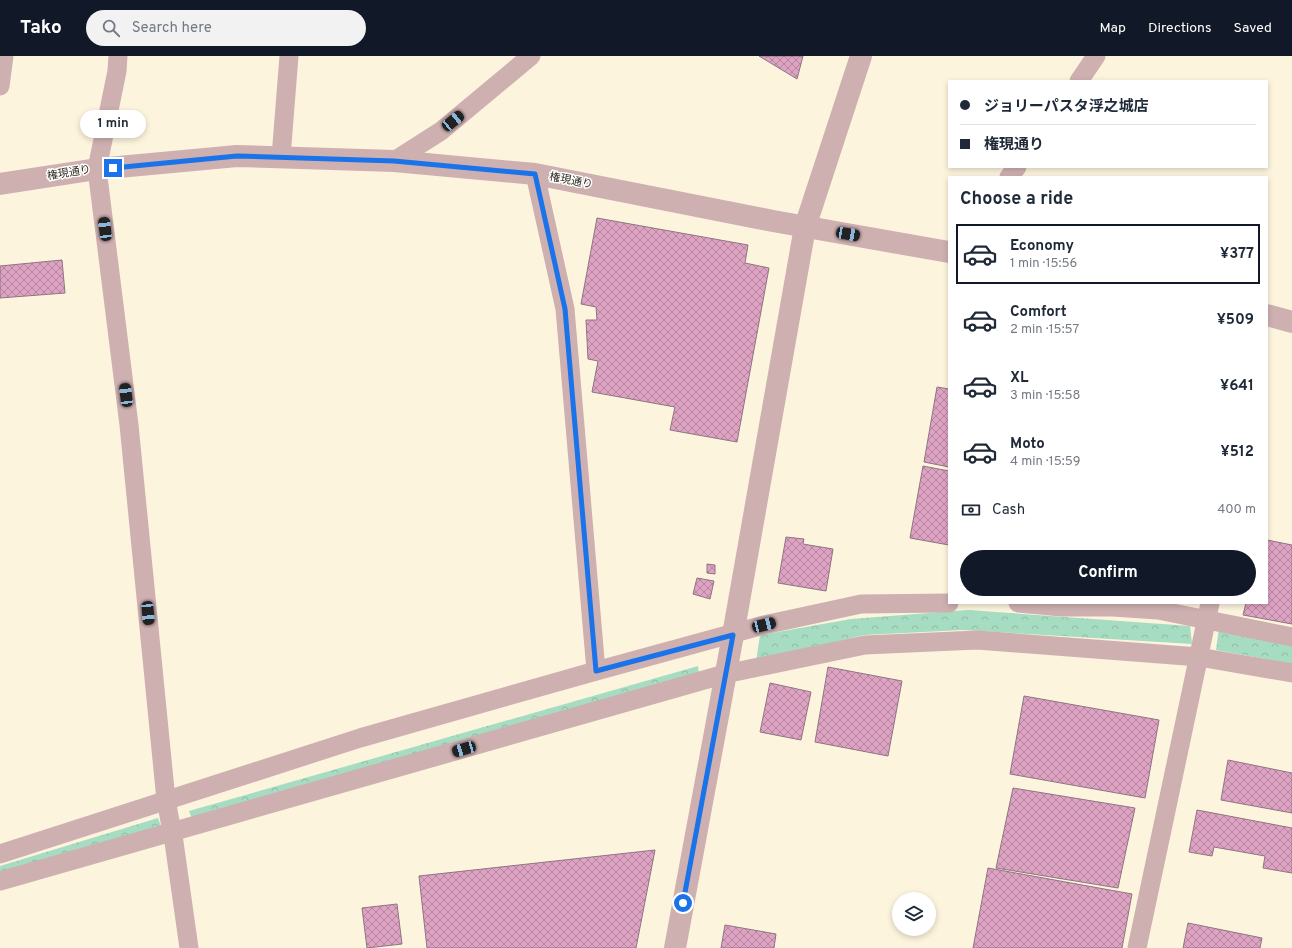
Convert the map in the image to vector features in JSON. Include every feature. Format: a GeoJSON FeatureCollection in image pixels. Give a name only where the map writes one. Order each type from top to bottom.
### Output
{"type":"FeatureCollection","features":[{"type":"Feature","properties":{"kind":"street"},"geometry":{"type":"LineString","coordinates":[[0,86],[4,56]]}},
{"type":"Feature","properties":{"kind":"street"},"geometry":{"type":"LineString","coordinates":[[118,56],[117,71],[97,169],[129,425],[166,800],[189,948]]}},
{"type":"Feature","properties":{"kind":"street"},"geometry":{"type":"LineString","coordinates":[[281,158],[289,56]]}},
{"type":"Feature","properties":{"kind":"street"},"geometry":{"type":"LineString","coordinates":[[394,161],[441,131],[515,72],[531,56]]}},
{"type":"Feature","properties":{"kind":"street"},"geometry":{"type":"LineString","coordinates":[[675,948],[733,635],[805,227],[861,56]]}},
{"type":"Feature","properties":{"kind":"street"},"geometry":{"type":"LineString","coordinates":[[1080,80],[1096,56]]}},
{"type":"Feature","properties":{"kind":"street","name":"権現通り"},"geometry":{"type":"LineString","coordinates":[[0,184],[97,169],[237,156],[394,161],[535,174],[805,227],[948,252]]}},
{"type":"Feature","properties":{"kind":"street"},"geometry":{"type":"LineString","coordinates":[[1010,176],[1016,168]]}},
{"type":"Feature","properties":{"kind":"street"},"geometry":{"type":"LineString","coordinates":[[535,174],[565,309],[596,671]]}},
{"type":"Feature","properties":{"kind":"street"},"geometry":{"type":"LineString","coordinates":[[1268,315],[1292,322]]}},
{"type":"Feature","properties":{"kind":"street"},"geometry":{"type":"LineString","coordinates":[[0,854],[360,738],[596,671],[804,616],[861,604],[948,603]]}},
{"type":"Feature","properties":{"kind":"street"},"geometry":{"type":"LineString","coordinates":[[1029,604],[1062,607],[1113,607],[1208,612],[1292,638]]}},
{"type":"Feature","properties":{"kind":"street"},"geometry":{"type":"LineString","coordinates":[[1137,948],[1208,612]]}},
{"type":"Feature","properties":{"kind":"street"},"geometry":{"type":"LineString","coordinates":[[0,881],[725,674],[865,645],[977,640],[1199,657],[1292,674]]}},
{"type":"Feature","properties":{"kind":"green space"},"geometry":{"type":"Polygon","coordinates":[[[968,610],[1190,626],[1192,644],[963,630],[864,635],[756,662],[760,635],[851,619],[968,610]]]}},
{"type":"Feature","properties":{"kind":"green space"},"geometry":{"type":"Polygon","coordinates":[[[1219,628],[1292,643],[1292,664],[1216,650],[1219,628]]]}},
{"type":"Feature","properties":{"kind":"green space"},"geometry":{"type":"Polygon","coordinates":[[[698,666],[699,674],[192,819],[189,811],[698,666]]]}},
{"type":"Feature","properties":{"kind":"green space"},"geometry":{"type":"Polygon","coordinates":[[[158,818],[161,826],[0,874],[0,866],[158,818]]]}},
{"type":"Feature","properties":{"kind":"building"},"geometry":{"type":"Polygon","coordinates":[[[759,56],[803,56],[797,79],[759,56]]]}},
{"type":"Feature","properties":{"kind":"building"},"geometry":{"type":"Polygon","coordinates":[[[597,218],[748,245],[745,263],[769,268],[737,442],[670,430],[675,407],[592,392],[598,361],[588,359],[586,320],[597,320],[596,307],[581,304],[597,218]]]}},
{"type":"Feature","properties":{"kind":"building"},"geometry":{"type":"Polygon","coordinates":[[[62,260],[65,293],[0,298],[0,266],[62,260]]]}},
{"type":"Feature","properties":{"kind":"building"},"geometry":{"type":"Polygon","coordinates":[[[937,387],[948,389],[948,467],[924,462],[937,387]]]}},
{"type":"Feature","properties":{"kind":"building"},"geometry":{"type":"Polygon","coordinates":[[[923,466],[948,471],[948,545],[910,538],[923,466]]]}},
{"type":"Feature","properties":{"kind":"building"},"geometry":{"type":"Polygon","coordinates":[[[786,537],[804,539],[803,544],[833,549],[826,591],[778,583],[786,537]]]}},
{"type":"Feature","properties":{"kind":"building"},"geometry":{"type":"Polygon","coordinates":[[[1268,540],[1292,545],[1292,624],[1243,615],[1246,604],[1268,604],[1268,540]]]}},
{"type":"Feature","properties":{"kind":"building"},"geometry":{"type":"Polygon","coordinates":[[[707,564],[715,565],[715,574],[707,573],[707,564]]]}},
{"type":"Feature","properties":{"kind":"building"},"geometry":{"type":"Polygon","coordinates":[[[697,578],[714,581],[710,599],[693,594],[697,578]]]}},
{"type":"Feature","properties":{"kind":"building"},"geometry":{"type":"Polygon","coordinates":[[[828,667],[902,681],[888,756],[815,742],[828,667]]]}},
{"type":"Feature","properties":{"kind":"building"},"geometry":{"type":"Polygon","coordinates":[[[770,683],[811,692],[801,740],[760,732],[770,683]]]}},
{"type":"Feature","properties":{"kind":"building"},"geometry":{"type":"Polygon","coordinates":[[[1024,696],[1159,720],[1145,798],[1010,774],[1024,696]]]}},
{"type":"Feature","properties":{"kind":"building"},"geometry":{"type":"Polygon","coordinates":[[[1228,760],[1292,773],[1292,813],[1221,800],[1228,760]]]}},
{"type":"Feature","properties":{"kind":"building"},"geometry":{"type":"Polygon","coordinates":[[[1013,788],[1135,808],[1118,888],[996,868],[1013,788]]]}},
{"type":"Feature","properties":{"kind":"building"},"geometry":{"type":"Polygon","coordinates":[[[1197,810],[1292,828],[1292,873],[1263,868],[1265,856],[1214,847],[1212,856],[1189,852],[1197,810]]]}},
{"type":"Feature","properties":{"kind":"building"},"geometry":{"type":"Polygon","coordinates":[[[655,850],[636,948],[427,948],[419,876],[655,850]]]}},
{"type":"Feature","properties":{"kind":"building"},"geometry":{"type":"Polygon","coordinates":[[[988,868],[1132,894],[1122,948],[973,948],[988,868]]]}},
{"type":"Feature","properties":{"kind":"building"},"geometry":{"type":"Polygon","coordinates":[[[397,904],[402,944],[367,948],[362,908],[397,904]]]}},
{"type":"Feature","properties":{"kind":"building"},"geometry":{"type":"Polygon","coordinates":[[[1188,923],[1262,938],[1260,948],[1183,948],[1188,923]]]}},
{"type":"Feature","properties":{"kind":"building"},"geometry":{"type":"Polygon","coordinates":[[[725,925],[776,934],[774,948],[721,948],[725,925]]]}},
{"type":"Feature","properties":{"kind":"route"},"geometry":{"type":"LineString","coordinates":[[113,168],[237,156],[394,161],[535,174],[565,309],[596,671],[733,635],[683,903]]}}]}
